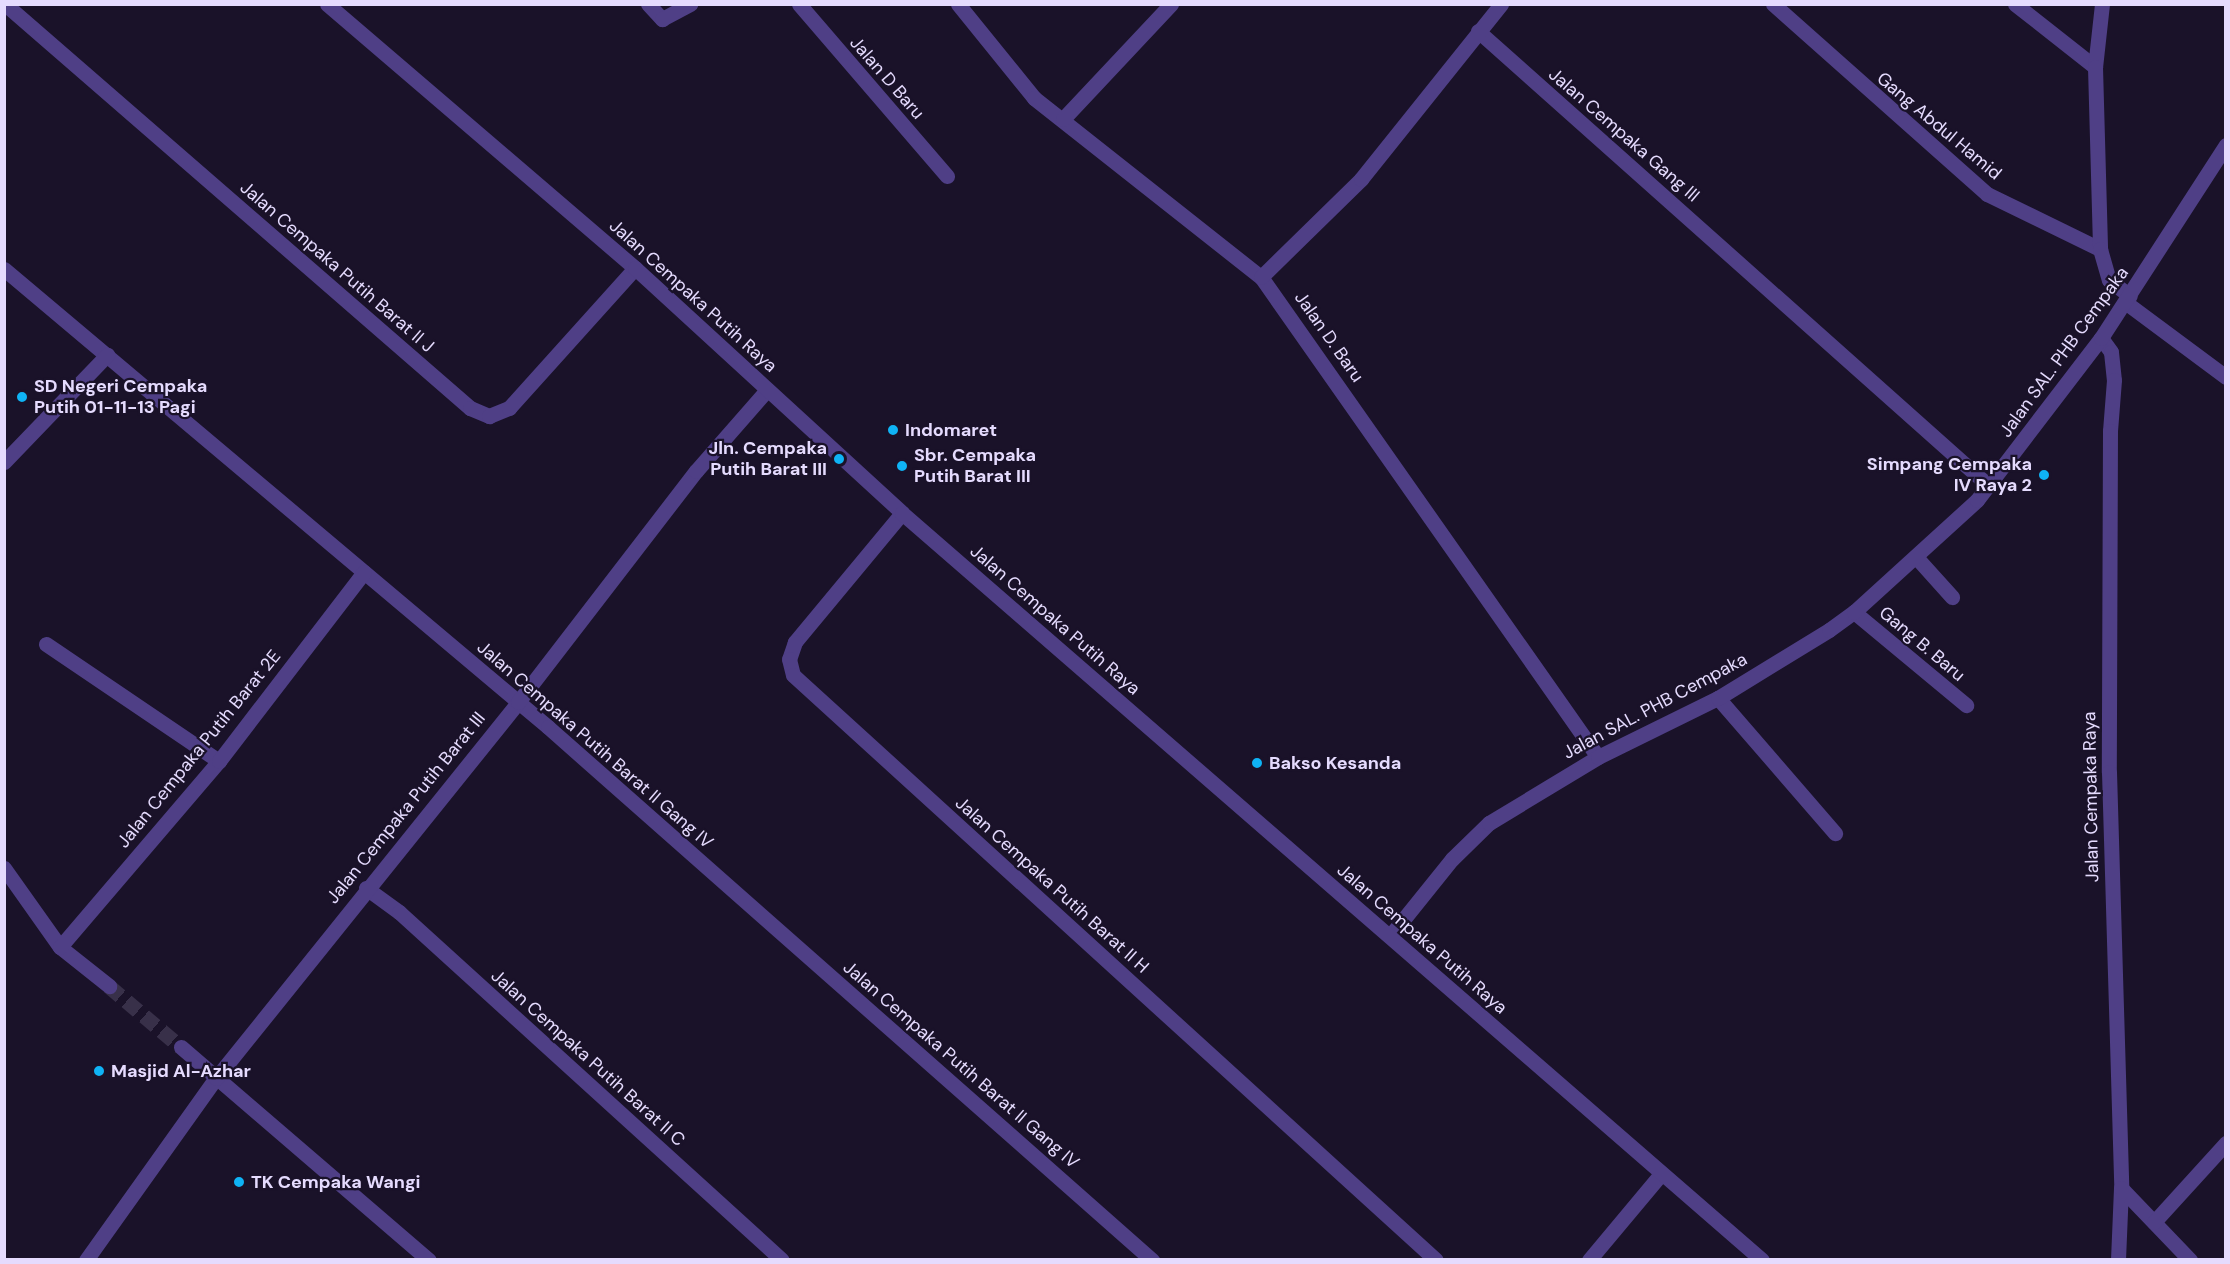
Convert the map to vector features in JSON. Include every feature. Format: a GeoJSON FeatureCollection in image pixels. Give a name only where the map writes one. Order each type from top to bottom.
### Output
{"type":"FeatureCollection","features":[{"type":"Feature","properties":{"kind":"street","name":"Jalan Cempaka Putih Barat II J"},"geometry":{"type":"LineString","coordinates":[[4,4],[470,408],[489,416],[508,408],[635,268]]}},
{"type":"Feature","properties":{"kind":"street","name":"Jalan Cempaka Putih Raya"},"geometry":{"type":"LineString","coordinates":[[327,4],[635,268],[902,513],[1762,1260]]}},
{"type":"Feature","properties":{"kind":"street"},"geometry":{"type":"LineString","coordinates":[[648,4],[662,19],[690,4]]}},
{"type":"Feature","properties":{"kind":"street","name":"Jalan D Baru"},"geometry":{"type":"LineString","coordinates":[[799,4],[946,176]]}},
{"type":"Feature","properties":{"kind":"street","name":"Jalan D. Baru"},"geometry":{"type":"LineString","coordinates":[[958,4],[1034,98],[1063,118],[1261,276],[1598,757]]}},
{"type":"Feature","properties":{"kind":"street"},"geometry":{"type":"LineString","coordinates":[[1063,118],[1170,4]]}},
{"type":"Feature","properties":{"kind":"street"},"geometry":{"type":"LineString","coordinates":[[1261,276],[1361,179],[1501,4]]}},
{"type":"Feature","properties":{"kind":"street","name":"Gang Abdul Hamid"},"geometry":{"type":"LineString","coordinates":[[1773,4],[1987,194],[2100,249]]}},
{"type":"Feature","properties":{"kind":"street"},"geometry":{"type":"LineString","coordinates":[[2015,4],[2095,67]]}},
{"type":"Feature","properties":{"kind":"street"},"geometry":{"type":"LineString","coordinates":[[2102,4],[2095,67],[2100,249],[2109,280],[2128,299],[2226,377]]}},
{"type":"Feature","properties":{"kind":"street","name":"Jalan Cempaka Gang III"},"geometry":{"type":"LineString","coordinates":[[1478,31],[1989,486]]}},
{"type":"Feature","properties":{"kind":"street","name":"Jalan SAL. PHB Cempaka"},"geometry":{"type":"LineString","coordinates":[[1390,936],[1452,859],[1489,823],[1598,757],[1718,698],[1854,612],[1916,557],[1989,486],[2101,338],[2226,145]]}},
{"type":"Feature","properties":{"kind":"street","name":"Jalan Cempaka Putih Barat II Gang IV"},"geometry":{"type":"LineString","coordinates":[[4,269],[518,702],[1152,1260]]}},
{"type":"Feature","properties":{"kind":"street","name":"Jalan Cempaka Raya"},"geometry":{"type":"LineString","coordinates":[[2101,338],[2111,352],[2114,366],[2110,443],[2109,772],[2121,1188],[2118,1260]]}},
{"type":"Feature","properties":{"kind":"street"},"geometry":{"type":"LineString","coordinates":[[4,462],[108,355]]}},
{"type":"Feature","properties":{"kind":"street","name":"Jalan Cempaka Putih Barat III"},"geometry":{"type":"LineString","coordinates":[[86,1260],[216,1078],[366,888],[518,702],[696,471],[767,390]]}},
{"type":"Feature","properties":{"kind":"street","name":"Jalan Cempaka Putih Barat II H"},"geometry":{"type":"LineString","coordinates":[[902,513],[795,642],[789,660],[793,675],[1436,1260]]}},
{"type":"Feature","properties":{"kind":"street"},"geometry":{"type":"LineString","coordinates":[[1916,557],[1952,597]]}},
{"type":"Feature","properties":{"kind":"street","name":"Jalan Cempaka Putih Barat 2E"},"geometry":{"type":"LineString","coordinates":[[60,947],[219,761],[364,572]]}},
{"type":"Feature","properties":{"kind":"street","name":"Gang B. Baru"},"geometry":{"type":"LineString","coordinates":[[1854,612],[1966,705]]}},
{"type":"Feature","properties":{"kind":"street"},"geometry":{"type":"LineString","coordinates":[[46,644],[219,761]]}},
{"type":"Feature","properties":{"kind":"street"},"geometry":{"type":"LineString","coordinates":[[1718,698],[1835,833]]}},
{"type":"Feature","properties":{"kind":"street"},"geometry":{"type":"LineString","coordinates":[[4,868],[60,947],[109,986]]}},
{"type":"Feature","properties":{"kind":"street","name":"Jalan Cempaka Putih Barat II C"},"geometry":{"type":"LineString","coordinates":[[366,888],[399,912],[782,1260]]}},
{"type":"Feature","properties":{"kind":"street"},"geometry":{"type":"LineString","coordinates":[[181,1047],[429,1260]]}},
{"type":"Feature","properties":{"kind":"street"},"geometry":{"type":"LineString","coordinates":[[2154,1222],[2226,1143]]}},
{"type":"Feature","properties":{"kind":"street"},"geometry":{"type":"LineString","coordinates":[[1589,1260],[1661,1174]]}},
{"type":"Feature","properties":{"kind":"street"},"geometry":{"type":"LineString","coordinates":[[2121,1188],[2190,1260]]}},
{"type":"Feature","properties":{"kind":"tunnel"},"geometry":{"type":"LineString","coordinates":[[109,986],[181,1047]]}},
{"type":"Feature","properties":{"kind":"place","name":"SD Negeri Cempaka Putih 01-11-13 Pagi"},"geometry":{"type":"Point","coordinates":[22,397]}},
{"type":"Feature","properties":{"kind":"place","name":"Indomaret"},"geometry":{"type":"Point","coordinates":[893,430]}},
{"type":"Feature","properties":{"kind":"place","name":"Jln. Cempaka Putih Barat III"},"geometry":{"type":"Point","coordinates":[839,459]}},
{"type":"Feature","properties":{"kind":"place","name":"Sbr. Cempaka Putih Barat III"},"geometry":{"type":"Point","coordinates":[902,466]}},
{"type":"Feature","properties":{"kind":"place","name":"Simpang Cempaka IV Raya 2"},"geometry":{"type":"Point","coordinates":[2044,475]}},
{"type":"Feature","properties":{"kind":"place","name":"Bakso Kesanda"},"geometry":{"type":"Point","coordinates":[1257,763]}},
{"type":"Feature","properties":{"kind":"place","name":"Masjid Al-Azhar"},"geometry":{"type":"Point","coordinates":[99,1071]}},
{"type":"Feature","properties":{"kind":"place","name":"TK Cempaka Wangi"},"geometry":{"type":"Point","coordinates":[239,1182]}}]}
